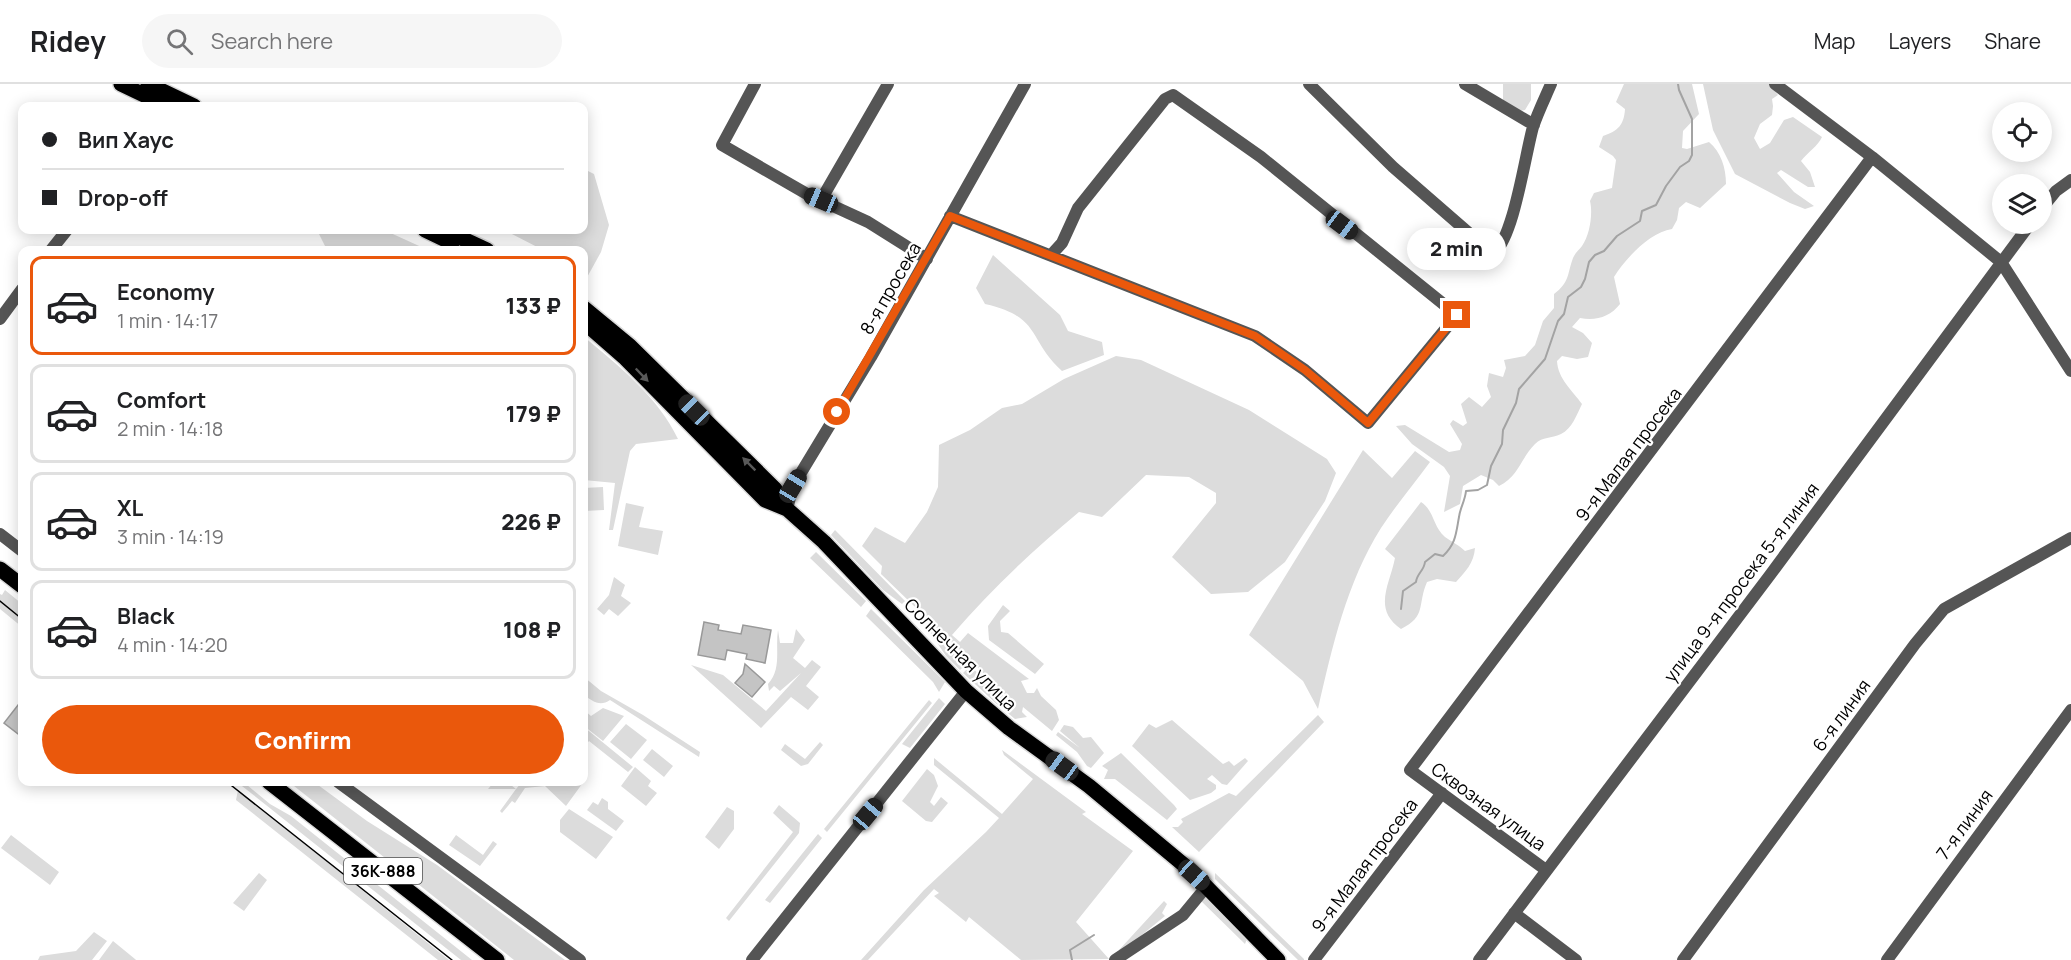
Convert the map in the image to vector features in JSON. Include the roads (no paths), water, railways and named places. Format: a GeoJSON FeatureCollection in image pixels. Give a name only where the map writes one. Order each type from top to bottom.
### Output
{"type":"FeatureCollection","features":[{"type":"Feature","properties":{"kind":"main road"},"geometry":{"type":"LineString","coordinates":[[121,84],[182,102]]}},
{"type":"Feature","properties":{"kind":"main road"},"geometry":{"type":"LineString","coordinates":[[433,234],[458,246]]}},
{"type":"Feature","properties":{"kind":"main road"},"geometry":{"type":"LineString","coordinates":[[453,234],[478,246]]}},
{"type":"Feature","properties":{"kind":"main road","name":"Солнечная улица"},"geometry":{"type":"LineString","coordinates":[[588,311],[630,346],[775,489],[787,509],[824,542],[966,691],[1009,728],[1089,786],[1207,886],[1278,960]]}},
{"type":"Feature","properties":{"kind":"main road","name":"Солнечная улица"},"geometry":{"type":"LineString","coordinates":[[588,326],[624,357],[765,500],[787,509]]}},
{"type":"Feature","properties":{"kind":"main road"},"geometry":{"type":"LineString","coordinates":[[0,568],[18,583]]}},
{"type":"Feature","properties":{"kind":"main road","name":"36К-888"},"geometry":{"type":"LineString","coordinates":[[274,786],[497,960]]}},
{"type":"Feature","properties":{"kind":"street"},"geometry":{"type":"LineString","coordinates":[[755,84],[722,145],[821,200],[868,222],[927,259]]}},
{"type":"Feature","properties":{"kind":"street"},"geometry":{"type":"LineString","coordinates":[[821,200],[888,84]]}},
{"type":"Feature","properties":{"kind":"street","name":"8-я просека"},"geometry":{"type":"LineString","coordinates":[[787,509],[793,486],[927,259],[1025,84]]}},
{"type":"Feature","properties":{"kind":"street"},"geometry":{"type":"LineString","coordinates":[[1309,84],[1385,160],[1493,254],[1499,250],[1509,227],[1534,125],[1551,84]]}},
{"type":"Feature","properties":{"kind":"street"},"geometry":{"type":"LineString","coordinates":[[1465,84],[1534,125]]}},
{"type":"Feature","properties":{"kind":"street"},"geometry":{"type":"LineString","coordinates":[[1775,84],[1872,157],[2001,262],[2071,371]]}},
{"type":"Feature","properties":{"kind":"street"},"geometry":{"type":"LineString","coordinates":[[950,216],[1255,336],[1305,370],[1368,423],[1457,315],[1260,157],[1173,95],[1165,99],[1078,208],[1062,243],[1052,255]]}},
{"type":"Feature","properties":{"kind":"street","name":"9-я Малая просека"},"geometry":{"type":"LineString","coordinates":[[1410,770],[1872,157]]}},
{"type":"Feature","properties":{"kind":"street"},"geometry":{"type":"LineString","coordinates":[[2052,196],[2071,180]]}},
{"type":"Feature","properties":{"kind":"street"},"geometry":{"type":"LineString","coordinates":[[54,246],[64,234]]}},
{"type":"Feature","properties":{"kind":"street","name":"улица 9-я просека 5-я линия"},"geometry":{"type":"LineString","coordinates":[[1479,960],[1770,575],[2022,234]]}},
{"type":"Feature","properties":{"kind":"street"},"geometry":{"type":"LineString","coordinates":[[0,319],[18,294]]}},
{"type":"Feature","properties":{"kind":"street"},"geometry":{"type":"LineString","coordinates":[[0,534],[18,547]]}},
{"type":"Feature","properties":{"kind":"street","name":"6-я линия"},"geometry":{"type":"LineString","coordinates":[[1683,960],[1944,609],[2071,538]]}},
{"type":"Feature","properties":{"kind":"street"},"geometry":{"type":"LineString","coordinates":[[752,960],[966,691]]}},
{"type":"Feature","properties":{"kind":"street","name":"7-я линия"},"geometry":{"type":"LineString","coordinates":[[1887,960],[2071,710]]}},
{"type":"Feature","properties":{"kind":"street","name":"Сквозная улица"},"geometry":{"type":"LineString","coordinates":[[1410,770],[1546,870]]}},
{"type":"Feature","properties":{"kind":"street"},"geometry":{"type":"LineString","coordinates":[[343,786],[580,960]]}},
{"type":"Feature","properties":{"kind":"street","name":"9-я Малая просека"},"geometry":{"type":"LineString","coordinates":[[1314,960],[1442,793]]}},
{"type":"Feature","properties":{"kind":"street"},"geometry":{"type":"LineString","coordinates":[[1115,960],[1183,915],[1207,886]]}},
{"type":"Feature","properties":{"kind":"street"},"geometry":{"type":"LineString","coordinates":[[1514,914],[1576,960]]}},
{"type":"Feature","properties":{"kind":"waterway"},"geometry":{"type":"LineString","coordinates":[[1401,609],[1403,591],[1416,582],[1425,562],[1435,554],[1443,556],[1451,547],[1466,491],[1478,490],[1487,485],[1491,466],[1502,444],[1503,430],[1516,403],[1519,389],[1545,359],[1558,321],[1564,314],[1568,297],[1581,287],[1589,262],[1595,255],[1604,251],[1617,236],[1640,221],[1642,211],[1656,205],[1680,167],[1689,161],[1692,155],[1692,119],[1678,84]]}},
{"type":"Feature","properties":{"kind":"waterway"},"geometry":{"type":"LineString","coordinates":[[1072,960],[1070,950],[1094,935]]}},
{"type":"Feature","properties":{"kind":"tram line"},"geometry":{"type":"LineString","coordinates":[[0,601],[18,616]]}},
{"type":"Feature","properties":{"kind":"tram line"},"geometry":{"type":"LineString","coordinates":[[232,786],[452,960]]}}]}
